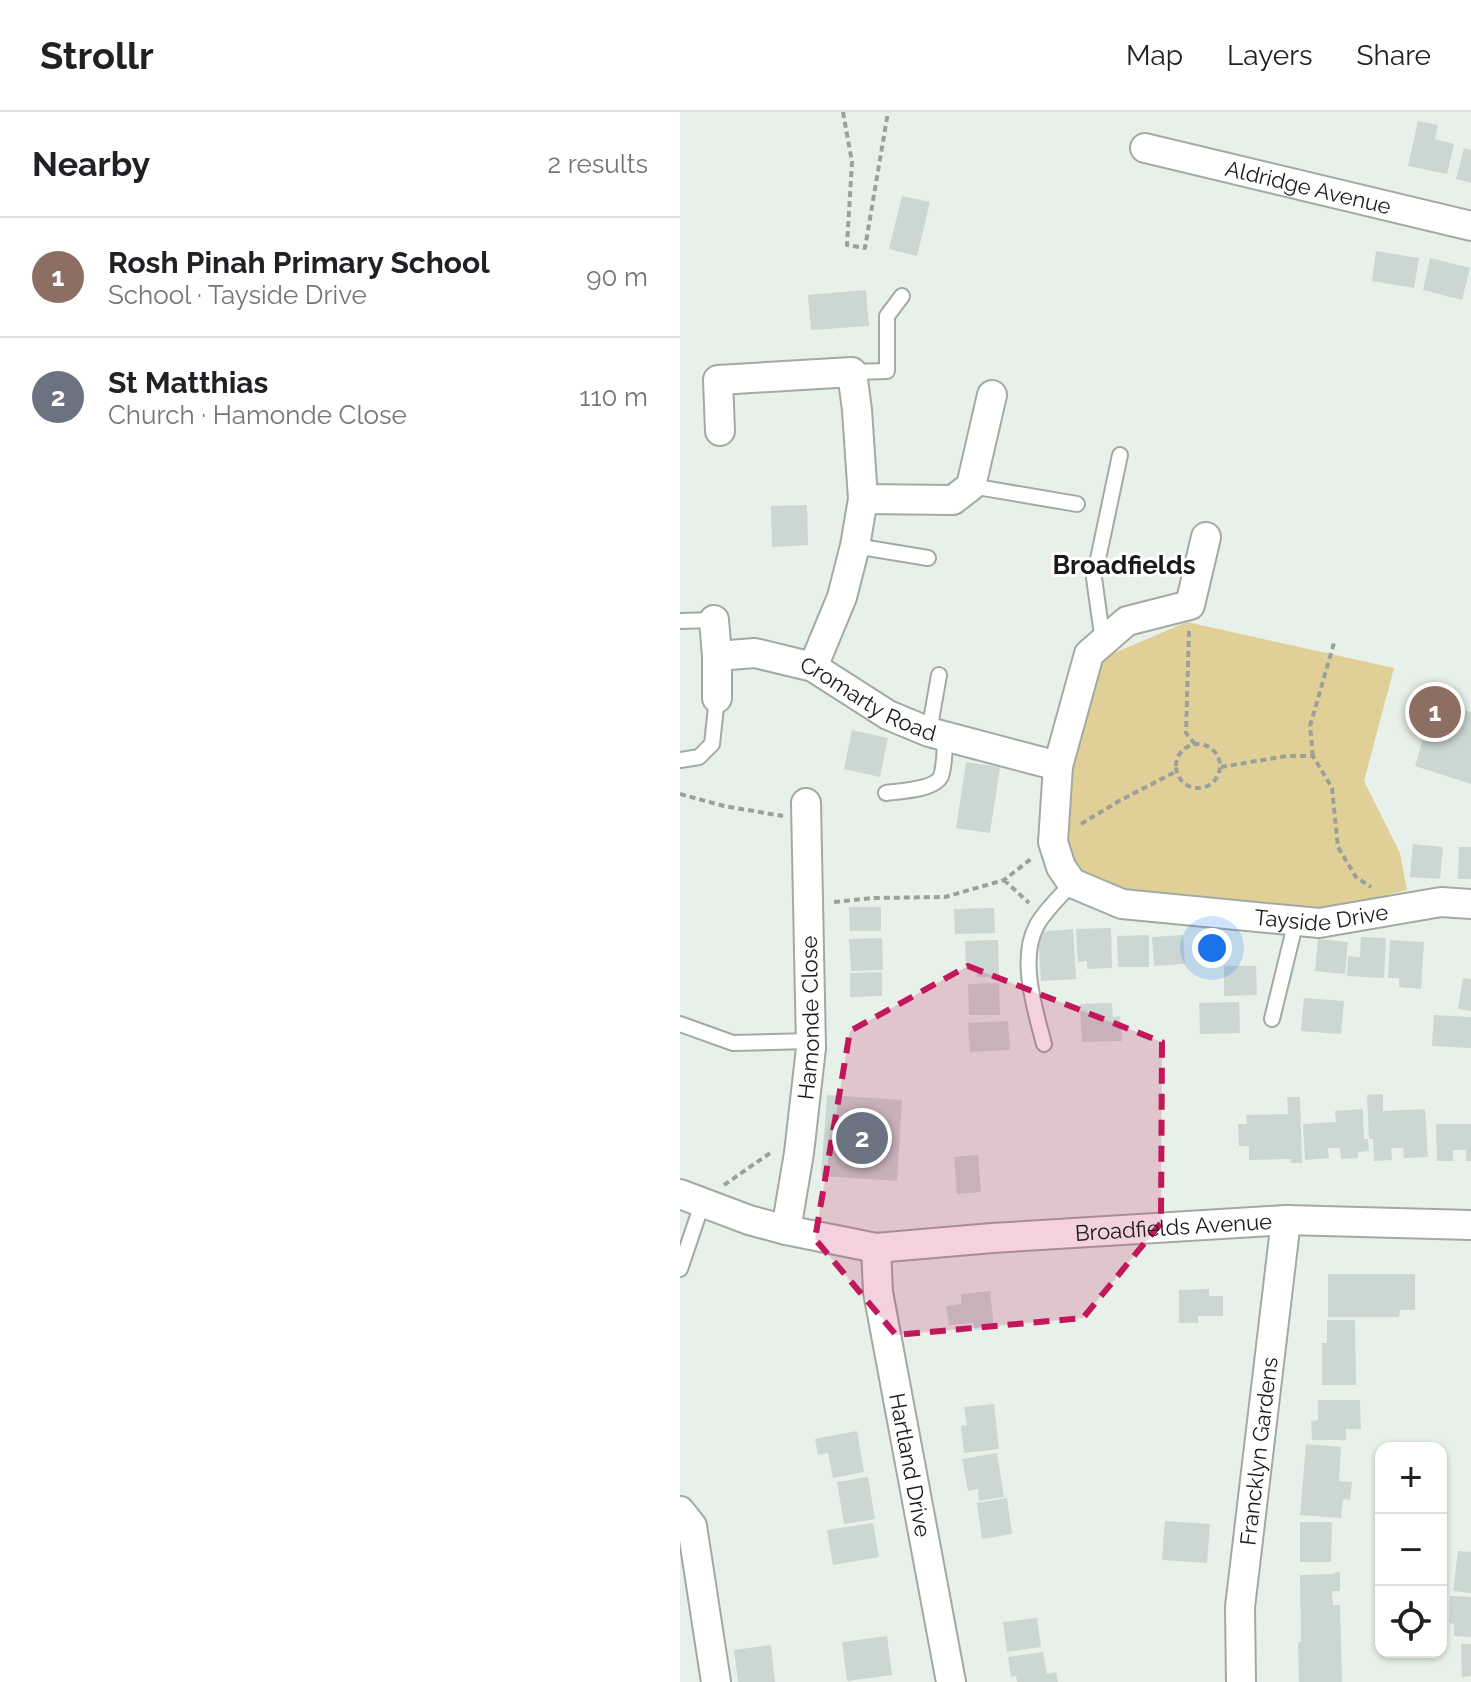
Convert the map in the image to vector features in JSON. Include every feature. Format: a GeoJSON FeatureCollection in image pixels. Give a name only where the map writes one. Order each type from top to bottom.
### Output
{"type":"FeatureCollection","features":[{"type":"Feature","properties":{"kind":"street","name":"Aldridge Avenue"},"geometry":{"type":"LineString","coordinates":[[1145,148],[1471,226]]}},
{"type":"Feature","properties":{"kind":"street"},"geometry":{"type":"LineString","coordinates":[[720,431],[718,380],[852,372],[863,499],[842,597],[813,667]]}},
{"type":"Feature","properties":{"kind":"street"},"geometry":{"type":"LineString","coordinates":[[863,499],[953,500],[971,486],[992,395]]}},
{"type":"Feature","properties":{"kind":"street"},"geometry":{"type":"LineString","coordinates":[[1072,883],[1061,867],[1053,842],[1058,766],[1089,654],[1127,621],[1190,605],[1206,537]]}},
{"type":"Feature","properties":{"kind":"street"},"geometry":{"type":"LineString","coordinates":[[714,620],[717,698]]}},
{"type":"Feature","properties":{"kind":"street","name":"Cromarty Road"},"geometry":{"type":"LineString","coordinates":[[717,656],[755,653],[813,667],[888,715],[937,734],[1058,766]]}},
{"type":"Feature","properties":{"kind":"street","name":"Hamonde Close"},"geometry":{"type":"LineString","coordinates":[[786,1230],[801,1140],[811,1041],[806,810]]}},
{"type":"Feature","properties":{"kind":"street","name":"Tayside Drive"},"geometry":{"type":"LineString","coordinates":[[1072,883],[1122,904],[1319,923],[1441,902],[1471,904]]}},
{"type":"Feature","properties":{"kind":"street","name":"Broadfields Avenue"},"geometry":{"type":"LineString","coordinates":[[699,1202],[786,1230],[876,1248],[1286,1220],[1471,1225]]}},
{"type":"Feature","properties":{"kind":"street","name":"Francklyn Gardens"},"geometry":{"type":"LineString","coordinates":[[1241,1682],[1240,1607],[1286,1220]]}},
{"type":"Feature","properties":{"kind":"street","name":"Hartland Drive"},"geometry":{"type":"LineString","coordinates":[[876,1248],[878,1292],[951,1682]]}},
{"type":"Feature","properties":{"kind":"street"},"geometry":{"type":"LineString","coordinates":[[680,1511],[692,1526],[716,1682]]}},
{"type":"Feature","properties":{"kind":"lane"},"geometry":{"type":"LineString","coordinates":[[852,372],[887,371],[887,316],[902,296]]}},
{"type":"Feature","properties":{"kind":"lane"},"geometry":{"type":"LineString","coordinates":[[1104,642],[1094,578],[1120,455]]}},
{"type":"Feature","properties":{"kind":"lane"},"geometry":{"type":"LineString","coordinates":[[971,486],[1077,504]]}},
{"type":"Feature","properties":{"kind":"lane"},"geometry":{"type":"LineString","coordinates":[[855,546],[928,558]]}},
{"type":"Feature","properties":{"kind":"lane"},"geometry":{"type":"LineString","coordinates":[[680,621],[714,620]]}},
{"type":"Feature","properties":{"kind":"lane"},"geometry":{"type":"LineString","coordinates":[[886,793],[935,783],[941,775],[937,734],[939,675]]}},
{"type":"Feature","properties":{"kind":"lane"},"geometry":{"type":"LineString","coordinates":[[680,760],[699,757],[712,744],[717,698]]}},
{"type":"Feature","properties":{"kind":"lane"},"geometry":{"type":"LineString","coordinates":[[1044,1044],[1031,995],[1028,949],[1036,925],[1072,883]]}},
{"type":"Feature","properties":{"kind":"lane"},"geometry":{"type":"LineString","coordinates":[[1272,1019],[1296,921]]}},
{"type":"Feature","properties":{"kind":"lane"},"geometry":{"type":"LineString","coordinates":[[680,1024],[733,1043],[811,1041]]}},
{"type":"Feature","properties":{"kind":"lane"},"geometry":{"type":"LineString","coordinates":[[680,1269],[699,1202]]}},
{"type":"Feature","properties":{"kind":"path"},"geometry":{"type":"LineString","coordinates":[[843,112],[852,162],[847,245],[865,248],[888,112]]}},
{"type":"Feature","properties":{"kind":"path"},"geometry":{"type":"LineString","coordinates":[[1190,605],[1186,733],[1195,744]]}},
{"type":"Feature","properties":{"kind":"path"},"geometry":{"type":"LineString","coordinates":[[1334,643],[1310,726],[1313,756],[1332,788],[1338,847],[1356,877],[1402,909]]}},
{"type":"Feature","properties":{"kind":"path"},"geometry":{"type":"LineString","coordinates":[[1195,744],[1213,749],[1221,767],[1216,780],[1197,788],[1184,783],[1176,764],[1182,751],[1195,744]]}},
{"type":"Feature","properties":{"kind":"path"},"geometry":{"type":"LineString","coordinates":[[1221,767],[1287,756],[1313,756]]}},
{"type":"Feature","properties":{"kind":"path"},"geometry":{"type":"LineString","coordinates":[[808,905],[873,898],[945,897],[1004,880],[1053,842],[1119,801],[1177,771]]}},
{"type":"Feature","properties":{"kind":"path"},"geometry":{"type":"LineString","coordinates":[[680,794],[769,814],[806,810]]}},
{"type":"Feature","properties":{"kind":"path"},"geometry":{"type":"LineString","coordinates":[[1004,880],[1044,916]]}},
{"type":"Feature","properties":{"kind":"path"},"geometry":{"type":"LineString","coordinates":[[699,1202],[785,1143],[801,1140]]}},
{"type":"Feature","properties":{"kind":"highlighted area"},"geometry":{"type":"Polygon","coordinates":[[[968,966],[1162,1042],[1161,1223],[1083,1318],[896,1335],[815,1239],[850,1031],[968,966]]]}},
{"type":"Feature","properties":{"kind":"shaded area"},"geometry":{"type":"Polygon","coordinates":[[[1187,622],[1394,668],[1364,781],[1400,853],[1407,890],[1324,911],[1091,887],[1067,859],[1063,819],[1088,686],[1105,657],[1187,622]]]}},
{"type":"Feature","properties":{"kind":"building"},"geometry":{"type":"Polygon","coordinates":[[[1418,121],[1438,125],[1435,139],[1454,144],[1447,174],[1408,166],[1418,121]]]}},
{"type":"Feature","properties":{"kind":"building"},"geometry":{"type":"Polygon","coordinates":[[[1464,148],[1471,150],[1471,183],[1456,179],[1464,148]]]}},
{"type":"Feature","properties":{"kind":"building"},"geometry":{"type":"Polygon","coordinates":[[[902,196],[930,202],[917,256],[889,249],[902,196]]]}},
{"type":"Feature","properties":{"kind":"building"},"geometry":{"type":"Polygon","coordinates":[[[1376,251],[1419,258],[1414,288],[1372,281],[1376,251]]]}},
{"type":"Feature","properties":{"kind":"building"},"geometry":{"type":"Polygon","coordinates":[[[1430,258],[1470,268],[1462,300],[1423,290],[1430,258]]]}},
{"type":"Feature","properties":{"kind":"building"},"geometry":{"type":"Polygon","coordinates":[[[866,290],[869,326],[811,330],[808,295],[866,290]]]}},
{"type":"Feature","properties":{"kind":"building"},"geometry":{"type":"Polygon","coordinates":[[[807,505],[808,545],[772,547],[771,506],[807,505]]]}},
{"type":"Feature","properties":{"kind":"building"},"geometry":{"type":"Polygon","coordinates":[[[1434,701],[1471,712],[1471,784],[1415,766],[1434,701]]]}},
{"type":"Feature","properties":{"kind":"building"},"geometry":{"type":"Polygon","coordinates":[[[852,730],[888,738],[880,777],[844,769],[852,730]]]}},
{"type":"Feature","properties":{"kind":"building"},"geometry":{"type":"Polygon","coordinates":[[[966,762],[1000,767],[990,833],[956,828],[966,762]]]}},
{"type":"Feature","properties":{"kind":"building"},"geometry":{"type":"Polygon","coordinates":[[[1413,844],[1443,847],[1440,879],[1410,877],[1413,844]]]}},
{"type":"Feature","properties":{"kind":"building"},"geometry":{"type":"Polygon","coordinates":[[[1459,847],[1471,847],[1471,879],[1458,879],[1459,847]]]}},
{"type":"Feature","properties":{"kind":"building"},"geometry":{"type":"Polygon","coordinates":[[[849,907],[881,907],[881,931],[850,931],[849,907]]]}},
{"type":"Feature","properties":{"kind":"building"},"geometry":{"type":"Polygon","coordinates":[[[994,908],[995,933],[955,934],[954,909],[994,908]]]}},
{"type":"Feature","properties":{"kind":"building"},"geometry":{"type":"Polygon","coordinates":[[[1111,928],[1112,968],[1087,969],[1087,961],[1078,962],[1076,929],[1111,928]]]}},
{"type":"Feature","properties":{"kind":"building"},"geometry":{"type":"Polygon","coordinates":[[[1073,929],[1076,979],[1041,981],[1038,932],[1073,929]]]}},
{"type":"Feature","properties":{"kind":"building"},"geometry":{"type":"Polygon","coordinates":[[[1149,935],[1149,967],[1118,967],[1117,936],[1149,935]]]}},
{"type":"Feature","properties":{"kind":"building"},"geometry":{"type":"Polygon","coordinates":[[[1183,935],[1185,964],[1154,966],[1152,937],[1183,935]]]}},
{"type":"Feature","properties":{"kind":"building"},"geometry":{"type":"Polygon","coordinates":[[[1361,937],[1386,938],[1384,978],[1347,976],[1348,956],[1360,957],[1361,937]]]}},
{"type":"Feature","properties":{"kind":"building"},"geometry":{"type":"Polygon","coordinates":[[[882,938],[883,970],[851,971],[849,939],[882,938]]]}},
{"type":"Feature","properties":{"kind":"building"},"geometry":{"type":"Polygon","coordinates":[[[1318,939],[1348,942],[1345,974],[1315,971],[1318,939]]]}},
{"type":"Feature","properties":{"kind":"building"},"geometry":{"type":"Polygon","coordinates":[[[998,940],[999,977],[977,977],[977,968],[966,968],[965,941],[998,940]]]}},
{"type":"Feature","properties":{"kind":"building"},"geometry":{"type":"Polygon","coordinates":[[[1390,940],[1424,942],[1421,989],[1399,987],[1399,978],[1388,978],[1390,940]]]}},
{"type":"Feature","properties":{"kind":"building"},"geometry":{"type":"Polygon","coordinates":[[[1224,966],[1256,966],[1257,995],[1224,996],[1224,966]]]}},
{"type":"Feature","properties":{"kind":"building"},"geometry":{"type":"Polygon","coordinates":[[[882,972],[882,996],[850,997],[850,973],[882,972]]]}},
{"type":"Feature","properties":{"kind":"building"},"geometry":{"type":"Polygon","coordinates":[[[1463,978],[1471,979],[1471,1011],[1458,1009],[1463,978]]]}},
{"type":"Feature","properties":{"kind":"building"},"geometry":{"type":"Polygon","coordinates":[[[999,983],[1000,1015],[969,1015],[968,984],[999,983]]]}},
{"type":"Feature","properties":{"kind":"building"},"geometry":{"type":"Polygon","coordinates":[[[1304,998],[1344,1001],[1341,1034],[1301,1031],[1304,998]]]}},
{"type":"Feature","properties":{"kind":"building"},"geometry":{"type":"Polygon","coordinates":[[[1239,1002],[1240,1033],[1200,1034],[1199,1003],[1239,1002]]]}},
{"type":"Feature","properties":{"kind":"building"},"geometry":{"type":"Polygon","coordinates":[[[1112,1003],[1113,1017],[1120,1016],[1122,1041],[1082,1042],[1080,1004],[1112,1003]]]}},
{"type":"Feature","properties":{"kind":"building"},"geometry":{"type":"Polygon","coordinates":[[[1434,1015],[1471,1017],[1471,1048],[1432,1046],[1434,1015]]]}},
{"type":"Feature","properties":{"kind":"building"},"geometry":{"type":"Polygon","coordinates":[[[1008,1021],[1010,1050],[970,1052],[968,1023],[1008,1021]]]}},
{"type":"Feature","properties":{"kind":"building"},"geometry":{"type":"Polygon","coordinates":[[[1383,1094],[1383,1111],[1425,1109],[1428,1157],[1404,1158],[1403,1148],[1391,1148],[1392,1160],[1374,1161],[1373,1139],[1369,1139],[1367,1095],[1383,1094]]]}},
{"type":"Feature","properties":{"kind":"building"},"geometry":{"type":"Polygon","coordinates":[[[827,1095],[902,1100],[897,1181],[821,1176],[827,1095]]]}},
{"type":"Feature","properties":{"kind":"building"},"geometry":{"type":"Polygon","coordinates":[[[1287,1097],[1300,1097],[1302,1163],[1291,1163],[1291,1159],[1249,1160],[1249,1146],[1239,1146],[1238,1124],[1247,1124],[1246,1115],[1288,1114],[1287,1097]]]}},
{"type":"Feature","properties":{"kind":"building"},"geometry":{"type":"Polygon","coordinates":[[[1363,1109],[1364,1139],[1368,1139],[1369,1151],[1358,1152],[1358,1158],[1341,1159],[1340,1148],[1328,1148],[1329,1158],[1305,1160],[1303,1124],[1336,1122],[1335,1111],[1363,1109]]]}},
{"type":"Feature","properties":{"kind":"building"},"geometry":{"type":"Polygon","coordinates":[[[1436,1124],[1471,1124],[1471,1161],[1466,1161],[1466,1150],[1453,1150],[1453,1161],[1437,1161],[1436,1124]]]}},
{"type":"Feature","properties":{"kind":"building"},"geometry":{"type":"Polygon","coordinates":[[[978,1155],[981,1192],[957,1194],[954,1157],[978,1155]]]}},
{"type":"Feature","properties":{"kind":"building"},"geometry":{"type":"Polygon","coordinates":[[[1328,1274],[1415,1274],[1415,1310],[1400,1310],[1399,1317],[1328,1317],[1328,1274]]]}},
{"type":"Feature","properties":{"kind":"building"},"geometry":{"type":"Polygon","coordinates":[[[1209,1289],[1209,1296],[1223,1296],[1223,1316],[1198,1316],[1198,1323],[1179,1323],[1179,1290],[1209,1289]]]}},
{"type":"Feature","properties":{"kind":"building"},"geometry":{"type":"Polygon","coordinates":[[[990,1291],[994,1328],[974,1330],[973,1323],[949,1325],[946,1306],[961,1304],[961,1294],[990,1291]]]}},
{"type":"Feature","properties":{"kind":"building"},"geometry":{"type":"Polygon","coordinates":[[[1327,1320],[1355,1320],[1356,1385],[1322,1385],[1322,1343],[1327,1343],[1327,1320]]]}},
{"type":"Feature","properties":{"kind":"building"},"geometry":{"type":"Polygon","coordinates":[[[1318,1400],[1360,1400],[1361,1429],[1346,1429],[1346,1440],[1312,1440],[1311,1421],[1318,1420],[1318,1400]]]}},
{"type":"Feature","properties":{"kind":"building"},"geometry":{"type":"Polygon","coordinates":[[[994,1404],[999,1449],[964,1453],[961,1426],[967,1425],[964,1407],[994,1404]]]}},
{"type":"Feature","properties":{"kind":"building"},"geometry":{"type":"Polygon","coordinates":[[[857,1431],[864,1472],[833,1478],[828,1453],[818,1455],[815,1439],[857,1431]]]}},
{"type":"Feature","properties":{"kind":"building"},"geometry":{"type":"Polygon","coordinates":[[[1306,1444],[1341,1447],[1339,1481],[1352,1482],[1350,1500],[1343,1499],[1341,1518],[1300,1515],[1306,1444]]]}},
{"type":"Feature","properties":{"kind":"building"},"geometry":{"type":"Polygon","coordinates":[[[997,1453],[1004,1497],[979,1501],[978,1489],[968,1491],[962,1459],[997,1453]]]}},
{"type":"Feature","properties":{"kind":"building"},"geometry":{"type":"Polygon","coordinates":[[[868,1477],[875,1519],[844,1524],[837,1482],[868,1477]]]}},
{"type":"Feature","properties":{"kind":"building"},"geometry":{"type":"Polygon","coordinates":[[[1007,1498],[1012,1534],[982,1539],[977,1503],[1007,1498]]]}},
{"type":"Feature","properties":{"kind":"building"},"geometry":{"type":"Polygon","coordinates":[[[1165,1521],[1210,1524],[1207,1563],[1162,1560],[1165,1521]]]}},
{"type":"Feature","properties":{"kind":"building"},"geometry":{"type":"Polygon","coordinates":[[[1300,1522],[1332,1522],[1331,1562],[1300,1562],[1300,1522]]]}},
{"type":"Feature","properties":{"kind":"building"},"geometry":{"type":"Polygon","coordinates":[[[873,1523],[879,1557],[833,1565],[827,1530],[873,1523]]]}},
{"type":"Feature","properties":{"kind":"building"},"geometry":{"type":"Polygon","coordinates":[[[1458,1551],[1471,1552],[1471,1593],[1453,1591],[1458,1551]]]}},
{"type":"Feature","properties":{"kind":"building"},"geometry":{"type":"Polygon","coordinates":[[[1340,1572],[1340,1591],[1332,1591],[1333,1605],[1340,1605],[1342,1682],[1299,1682],[1300,1575],[1340,1572]]]}},
{"type":"Feature","properties":{"kind":"building"},"geometry":{"type":"Polygon","coordinates":[[[1450,1596],[1471,1597],[1471,1637],[1454,1636],[1454,1624],[1449,1623],[1450,1596]]]}},
{"type":"Feature","properties":{"kind":"building"},"geometry":{"type":"Polygon","coordinates":[[[1037,1618],[1041,1647],[1007,1652],[1003,1622],[1037,1618]]]}},
{"type":"Feature","properties":{"kind":"building"},"geometry":{"type":"Polygon","coordinates":[[[887,1636],[892,1675],[847,1681],[842,1642],[887,1636]]]}},
{"type":"Feature","properties":{"kind":"building"},"geometry":{"type":"Polygon","coordinates":[[[1461,1644],[1471,1644],[1471,1676],[1462,1677],[1461,1644]]]}},
{"type":"Feature","properties":{"kind":"building"},"geometry":{"type":"Polygon","coordinates":[[[771,1645],[775,1682],[738,1682],[734,1650],[771,1645]]]}},
{"type":"Feature","properties":{"kind":"building"},"geometry":{"type":"Polygon","coordinates":[[[1043,1652],[1047,1674],[1056,1672],[1058,1682],[1017,1682],[1016,1676],[1011,1677],[1008,1657],[1043,1652]]]}},
{"type":"Feature","properties":{"kind":"place","name":"Rosh Pinah Primary School"},"geometry":{"type":"Point","coordinates":[1435,712]}},
{"type":"Feature","properties":{"kind":"place","name":"St Matthias"},"geometry":{"type":"Point","coordinates":[862,1138]}},
{"type":"Feature","properties":{"kind":"district","name":"Broadfields"},"geometry":{"type":"Point","coordinates":[1124,565]}}]}
